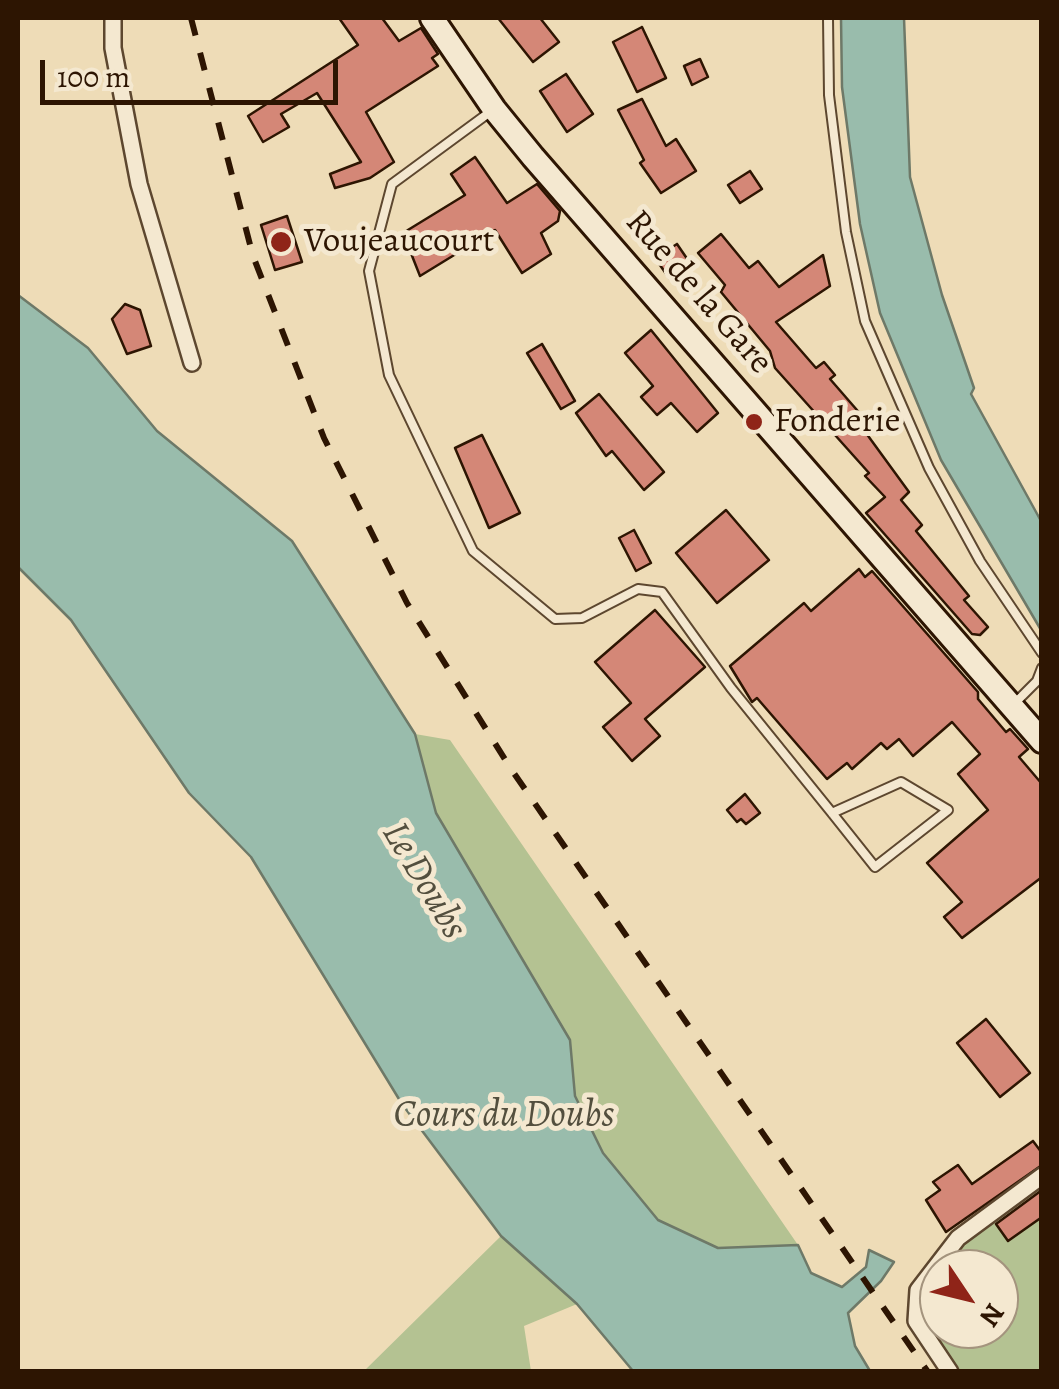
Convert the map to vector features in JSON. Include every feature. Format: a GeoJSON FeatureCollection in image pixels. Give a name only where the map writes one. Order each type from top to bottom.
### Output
{"type":"FeatureCollection","features":[{"type":"Feature","properties":{"kind":"main road","name":"Rue de la Gare"},"geometry":{"type":"LineString","coordinates":[[432,18],[494,110],[1042,741]]}},
{"type":"Feature","properties":{"kind":"street"},"geometry":{"type":"LineString","coordinates":[[113,18],[113,48],[139,184],[192,363]]}},
{"type":"Feature","properties":{"kind":"street"},"geometry":{"type":"LineString","coordinates":[[950,1372],[916,1320],[918,1290],[958,1238],[1042,1176]]}},
{"type":"Feature","properties":{"kind":"lane"},"geometry":{"type":"LineString","coordinates":[[828,18],[829,94],[846,232],[865,322],[929,468],[980,561],[1042,653]]}},
{"type":"Feature","properties":{"kind":"lane"},"geometry":{"type":"LineString","coordinates":[[494,110],[392,184],[369,271],[389,375],[464,533],[473,551],[555,619],[582,618],[638,589],[662,592],[832,813],[875,866],[948,810],[900,782],[832,813]]}},
{"type":"Feature","properties":{"kind":"lane"},"geometry":{"type":"LineString","coordinates":[[1012,706],[1037,681],[1042,668]]}},
{"type":"Feature","properties":{"kind":"green space"},"geometry":{"type":"Polygon","coordinates":[[[415,734],[450,740],[798,1245],[718,1248],[658,1220],[603,1153],[575,1096],[570,1040],[436,813],[415,734]]]}},
{"type":"Feature","properties":{"kind":"green space"},"geometry":{"type":"Polygon","coordinates":[[[1041,1188],[1041,1371],[955,1371],[942,1349],[1019,1349],[1019,1249],[961,1249],[1041,1188]]]}},
{"type":"Feature","properties":{"kind":"green space"},"geometry":{"type":"Polygon","coordinates":[[[501,1236],[577,1304],[524,1326],[531,1371],[363,1372],[501,1236]]]}},
{"type":"Feature","properties":{"kind":"water"},"geometry":{"type":"Polygon","coordinates":[[[841,18],[904,18],[910,177],[942,295],[974,388],[971,394],[1041,521],[1041,630],[941,460],[880,313],[860,224],[842,87],[841,18]]]}},
{"type":"Feature","properties":{"kind":"water"},"geometry":{"type":"Polygon","coordinates":[[[18,295],[88,348],[157,431],[292,541],[415,734],[436,813],[570,1040],[575,1096],[603,1153],[658,1220],[718,1248],[798,1245],[811,1273],[842,1287],[866,1267],[869,1250],[894,1262],[881,1281],[848,1313],[855,1346],[870,1371],[633,1371],[577,1304],[501,1236],[402,1104],[251,857],[189,793],[71,620],[18,567],[18,295]]]}},
{"type":"Feature","properties":{"kind":"building"},"geometry":{"type":"Polygon","coordinates":[[[339,18],[382,18],[399,41],[421,28],[438,54],[432,58],[438,66],[366,112],[394,162],[370,178],[335,188],[330,174],[361,162],[317,93],[281,114],[289,127],[263,142],[248,116],[358,45],[339,18]]]}},
{"type":"Feature","properties":{"kind":"building"},"geometry":{"type":"Polygon","coordinates":[[[498,18],[540,18],[559,42],[533,62],[498,18]]]}},
{"type":"Feature","properties":{"kind":"building"},"geometry":{"type":"Polygon","coordinates":[[[642,27],[666,78],[637,92],[613,42],[642,27]]]}},
{"type":"Feature","properties":{"kind":"building"},"geometry":{"type":"Polygon","coordinates":[[[700,59],[708,77],[692,85],[684,66],[700,59]]]}},
{"type":"Feature","properties":{"kind":"building"},"geometry":{"type":"Polygon","coordinates":[[[566,74],[593,114],[567,132],[540,91],[566,74]]]}},
{"type":"Feature","properties":{"kind":"building"},"geometry":{"type":"Polygon","coordinates":[[[642,99],[666,146],[676,139],[696,171],[661,193],[640,163],[644,160],[618,110],[642,99]]]}},
{"type":"Feature","properties":{"kind":"building"},"geometry":{"type":"Polygon","coordinates":[[[475,157],[507,203],[537,184],[560,211],[558,221],[541,233],[551,254],[522,273],[495,230],[420,276],[403,233],[465,195],[451,174],[475,157]]]}},
{"type":"Feature","properties":{"kind":"building"},"geometry":{"type":"Polygon","coordinates":[[[750,171],[762,189],[740,203],[728,185],[750,171]]]}},
{"type":"Feature","properties":{"kind":"building","name":"Voujeaucourt"},"geometry":{"type":"Polygon","coordinates":[[[287,216],[302,262],[275,270],[261,225],[287,216]]]}},
{"type":"Feature","properties":{"kind":"building"},"geometry":{"type":"Polygon","coordinates":[[[721,234],[749,268],[758,261],[779,287],[823,255],[830,286],[776,322],[816,368],[824,362],[835,375],[830,379],[863,417],[860,419],[869,430],[866,433],[909,492],[901,500],[922,525],[916,531],[969,596],[964,600],[988,627],[980,635],[972,634],[866,513],[885,497],[865,476],[869,473],[775,368],[770,351],[721,292],[725,285],[698,253],[721,234]]]}},
{"type":"Feature","properties":{"kind":"building"},"geometry":{"type":"Polygon","coordinates":[[[677,244],[690,263],[669,278],[655,258],[677,244]]]}},
{"type":"Feature","properties":{"kind":"building"},"geometry":{"type":"Polygon","coordinates":[[[125,304],[140,310],[151,346],[127,354],[112,319],[125,304]]]}},
{"type":"Feature","properties":{"kind":"building"},"geometry":{"type":"Polygon","coordinates":[[[651,330],[718,413],[697,432],[671,403],[657,415],[641,397],[653,386],[625,353],[651,330]]]}},
{"type":"Feature","properties":{"kind":"building"},"geometry":{"type":"Polygon","coordinates":[[[542,344],[575,401],[561,409],[527,353],[542,344]]]}},
{"type":"Feature","properties":{"kind":"building"},"geometry":{"type":"Polygon","coordinates":[[[599,394],[664,472],[644,490],[612,451],[606,456],[576,413],[599,394]]]}},
{"type":"Feature","properties":{"kind":"building"},"geometry":{"type":"Polygon","coordinates":[[[482,435],[520,513],[489,528],[455,448],[482,435]]]}},
{"type":"Feature","properties":{"kind":"building"},"geometry":{"type":"Polygon","coordinates":[[[726,510],[769,560],[717,603],[676,553],[726,510]]]}},
{"type":"Feature","properties":{"kind":"building"},"geometry":{"type":"Polygon","coordinates":[[[634,530],[651,563],[636,571],[619,538],[634,530]]]}},
{"type":"Feature","properties":{"kind":"building"},"geometry":{"type":"Polygon","coordinates":[[[859,569],[865,577],[872,571],[978,692],[978,699],[1006,732],[1010,729],[1028,749],[1019,757],[1042,784],[1042,877],[962,938],[944,917],[962,902],[927,863],[988,810],[958,774],[980,754],[952,722],[913,756],[899,739],[887,749],[881,743],[852,769],[847,763],[827,779],[757,698],[752,702],[730,666],[804,603],[811,611],[859,569]]]}},
{"type":"Feature","properties":{"kind":"building"},"geometry":{"type":"Polygon","coordinates":[[[655,610],[705,667],[645,719],[660,736],[632,761],[603,727],[631,703],[595,662],[655,610]]]}},
{"type":"Feature","properties":{"kind":"building"},"geometry":{"type":"Polygon","coordinates":[[[745,794],[760,813],[746,824],[741,819],[737,822],[727,810],[745,794]]]}},
{"type":"Feature","properties":{"kind":"building"},"geometry":{"type":"Polygon","coordinates":[[[986,1019],[1030,1073],[1000,1097],[957,1043],[986,1019]]]}},
{"type":"Feature","properties":{"kind":"building"},"geometry":{"type":"Polygon","coordinates":[[[1033,1141],[1042,1153],[1042,1165],[946,1232],[926,1200],[940,1190],[933,1182],[958,1165],[972,1184],[1033,1141]]]}},
{"type":"Feature","properties":{"kind":"building"},"geometry":{"type":"Polygon","coordinates":[[[1042,1190],[1042,1217],[1008,1241],[996,1224],[1042,1190]]]}},
{"type":"Feature","properties":{"kind":"railway"},"geometry":{"type":"LineString","coordinates":[[191,18],[253,256],[324,438],[407,603],[511,769],[928,1372]]}},
{"type":"Feature","properties":{"kind":"place","name":"Voujeaucourt"},"geometry":{"type":"Point","coordinates":[281,242]}},
{"type":"Feature","properties":{"kind":"place","name":"Fonderie"},"geometry":{"type":"Point","coordinates":[754,422]}},
{"type":"Feature","properties":{"kind":"water label","name":"Le Doubs"},"geometry":{"type":"Point","coordinates":[423,881]}},
{"type":"Feature","properties":{"kind":"water label","name":"Cours du Doubs"},"geometry":{"type":"Point","coordinates":[504,1117]}}]}
